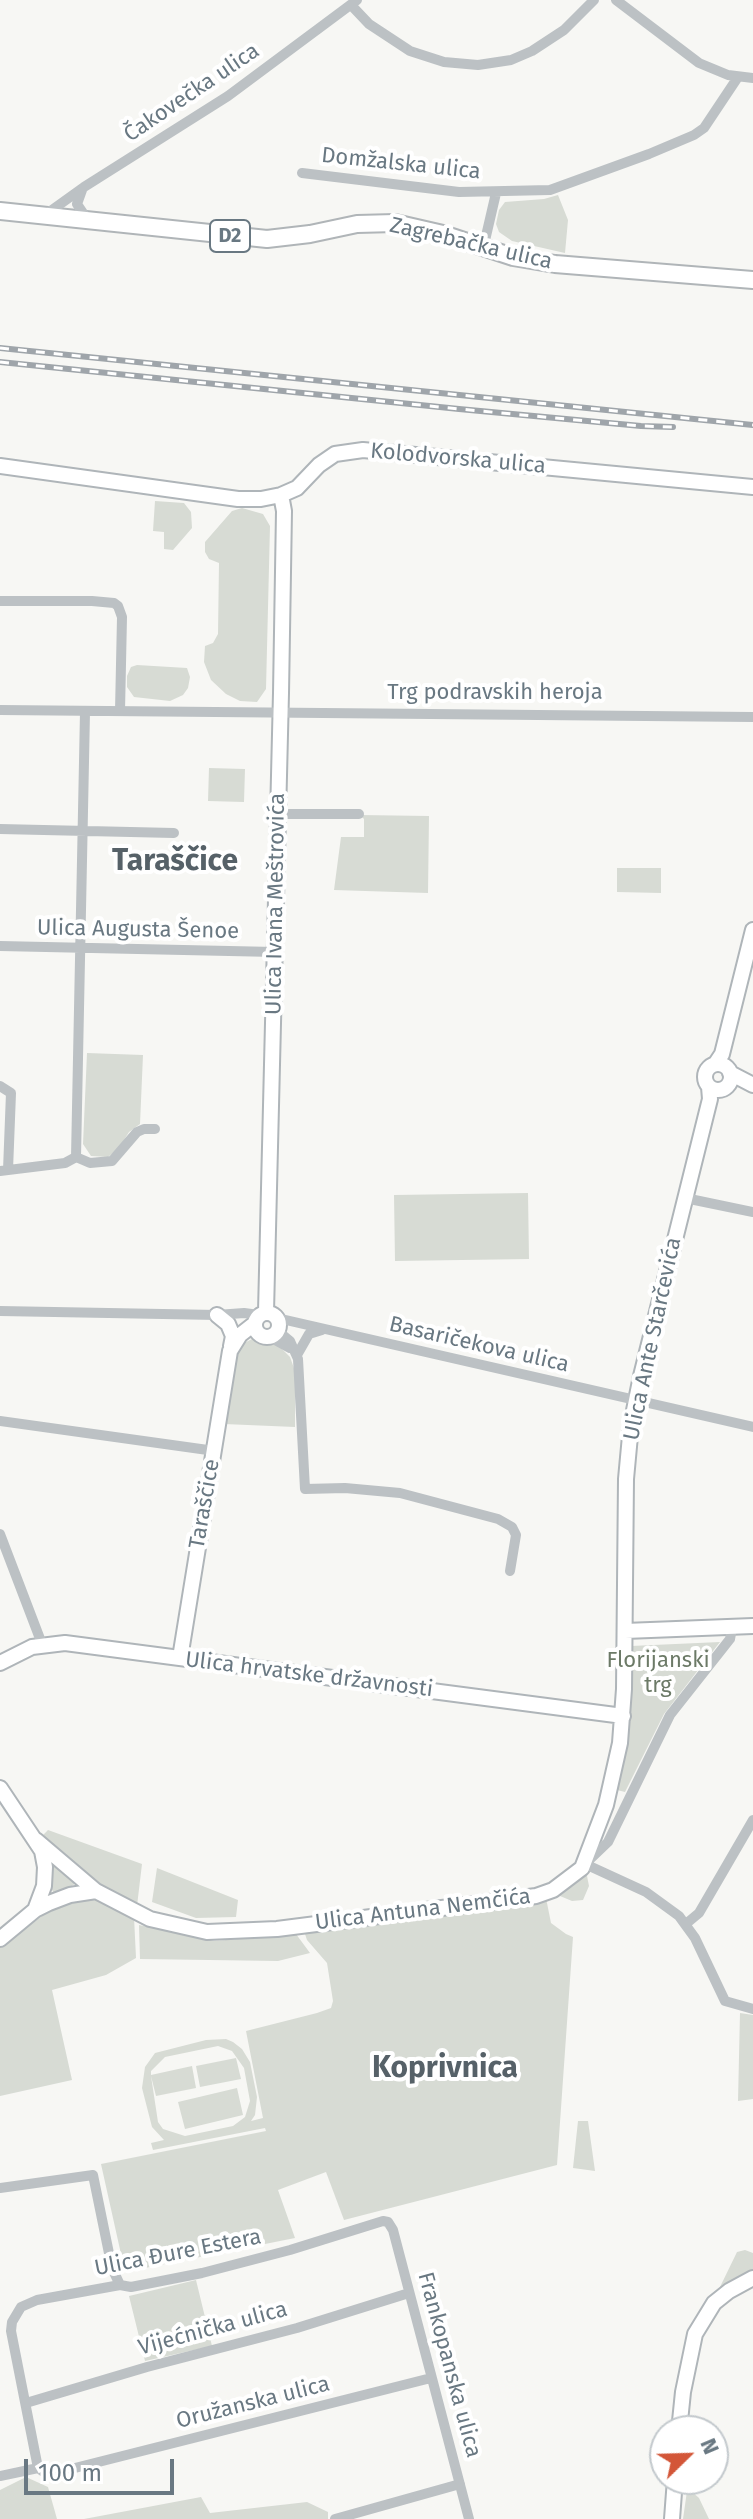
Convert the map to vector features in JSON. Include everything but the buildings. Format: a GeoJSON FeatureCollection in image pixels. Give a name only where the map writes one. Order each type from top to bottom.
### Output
{"type":"FeatureCollection","features":[{"type":"Feature","properties":{"kind":"main road","name":"Zagrebačka ulica"},"geometry":{"type":"LineString","coordinates":[[0,211],[267,239],[357,224],[395,223],[443,234],[483,249],[555,264],[753,280]]}},
{"type":"Feature","properties":{"kind":"main road","name":"Kolodvorska ulica"},"geometry":{"type":"LineString","coordinates":[[0,466],[238,499],[261,499],[297,488],[327,458],[342,452],[363,450],[749,489]]}},
{"type":"Feature","properties":{"kind":"main road","name":"Ulica Ivana Meštrovića"},"geometry":{"type":"LineString","coordinates":[[268,1325],[284,511],[281,495]]}},
{"type":"Feature","properties":{"kind":"main road","name":"Ulica Ante Starčevića"},"geometry":{"type":"LineString","coordinates":[[625,1631],[626,1479],[636,1401],[685,1198],[720,1077],[753,930]]}},
{"type":"Feature","properties":{"kind":"main road"},"geometry":{"type":"LineString","coordinates":[[720,1077],[750,1084]]}},
{"type":"Feature","properties":{"kind":"main road"},"geometry":{"type":"LineString","coordinates":[[222,1314],[231,1331],[230,1351]]}},
{"type":"Feature","properties":{"kind":"main road"},"geometry":{"type":"LineString","coordinates":[[230,1351],[240,1335],[268,1325]]}},
{"type":"Feature","properties":{"kind":"main road","name":"Taraščice"},"geometry":{"type":"LineString","coordinates":[[180,1658],[230,1351]]}},
{"type":"Feature","properties":{"kind":"main road"},"geometry":{"type":"LineString","coordinates":[[585,1864],[610,1792],[623,1716],[625,1631],[753,1626]]}},
{"type":"Feature","properties":{"kind":"main road","name":"Ulica hrvatske državnosti"},"geometry":{"type":"LineString","coordinates":[[0,1663],[42,1644],[75,1644],[623,1716]]}},
{"type":"Feature","properties":{"kind":"main road"},"geometry":{"type":"LineString","coordinates":[[0,1788],[36,1840],[45,1867],[44,1886],[35,1910]]}},
{"type":"Feature","properties":{"kind":"main road","name":"Ulica Antuna Nemčića"},"geometry":{"type":"LineString","coordinates":[[36,1840],[96,1891],[150,1919],[185,1928],[220,1932],[298,1926],[543,1895],[561,1885],[585,1864]]}},
{"type":"Feature","properties":{"kind":"main road"},"geometry":{"type":"LineString","coordinates":[[0,1939],[35,1910],[70,1895],[96,1891]]}},
{"type":"Feature","properties":{"kind":"main road"},"geometry":{"type":"LineString","coordinates":[[681,2415],[690,2352],[701,2322],[723,2294],[753,2278]]}},
{"type":"Feature","properties":{"kind":"main road"},"geometry":{"type":"LineString","coordinates":[[672,2519],[674,2495]]}},
{"type":"Feature","properties":{"kind":"street"},"geometry":{"type":"LineString","coordinates":[[354,2],[369,24],[410,51],[444,62],[478,65],[511,60],[532,51],[564,30],[594,0]]}},
{"type":"Feature","properties":{"kind":"street"},"geometry":{"type":"LineString","coordinates":[[616,0],[699,63],[738,77],[753,78]]}},
{"type":"Feature","properties":{"kind":"street","name":"Čakovečka ulica"},"geometry":{"type":"LineString","coordinates":[[45,215],[228,96],[354,2]]}},
{"type":"Feature","properties":{"kind":"street","name":"Domžalska ulica"},"geometry":{"type":"LineString","coordinates":[[302,173],[459,192],[539,192],[680,142],[704,128],[738,77]]}},
{"type":"Feature","properties":{"kind":"street"},"geometry":{"type":"LineString","coordinates":[[84,187],[77,204],[87,219]]}},
{"type":"Feature","properties":{"kind":"street","name":"Domžalska ulica"},"geometry":{"type":"LineString","coordinates":[[483,249],[496,193]]}},
{"type":"Feature","properties":{"kind":"street"},"geometry":{"type":"LineString","coordinates":[[0,601],[92,601],[118,606],[122,617],[120,711]]}},
{"type":"Feature","properties":{"kind":"street","name":"Trg podravskih heroja"},"geometry":{"type":"LineString","coordinates":[[0,710],[753,717]]}},
{"type":"Feature","properties":{"kind":"street"},"geometry":{"type":"LineString","coordinates":[[76,1157],[85,712]]}},
{"type":"Feature","properties":{"kind":"street"},"geometry":{"type":"LineString","coordinates":[[278,814],[359,814]]}},
{"type":"Feature","properties":{"kind":"street"},"geometry":{"type":"LineString","coordinates":[[0,829],[174,833]]}},
{"type":"Feature","properties":{"kind":"street","name":"Ulica Augusta Šenoe"},"geometry":{"type":"LineString","coordinates":[[0,946],[275,952]]}},
{"type":"Feature","properties":{"kind":"street"},"geometry":{"type":"LineString","coordinates":[[0,1086],[11,1093],[4,1170],[65,1163],[76,1157]]}},
{"type":"Feature","properties":{"kind":"street"},"geometry":{"type":"LineString","coordinates":[[76,1157],[90,1163],[112,1161],[137,1132],[155,1129]]}},
{"type":"Feature","properties":{"kind":"street"},"geometry":{"type":"LineString","coordinates":[[685,1198],[753,1212]]}},
{"type":"Feature","properties":{"kind":"street","name":"Basaričekova ulica"},"geometry":{"type":"LineString","coordinates":[[0,1311],[222,1314],[268,1325],[319,1328],[753,1427]]}},
{"type":"Feature","properties":{"kind":"street"},"geometry":{"type":"LineString","coordinates":[[268,1325],[297,1355]]}},
{"type":"Feature","properties":{"kind":"street"},"geometry":{"type":"LineString","coordinates":[[319,1328],[309,1334],[297,1355],[305,1489],[372,1489],[428,1499],[498,1519],[512,1527],[516,1535],[510,1571]]}},
{"type":"Feature","properties":{"kind":"street"},"geometry":{"type":"LineString","coordinates":[[0,1421],[215,1451]]}},
{"type":"Feature","properties":{"kind":"street"},"geometry":{"type":"LineString","coordinates":[[0,1534],[42,1644]]}},
{"type":"Feature","properties":{"kind":"street"},"geometry":{"type":"LineString","coordinates":[[732,1628],[730,1639],[670,1715],[608,1842],[585,1864],[646,1892],[687,1923],[725,2001],[753,2009]]}},
{"type":"Feature","properties":{"kind":"street"},"geometry":{"type":"LineString","coordinates":[[610,1792],[624,1797],[630,1793]]}},
{"type":"Feature","properties":{"kind":"street"},"geometry":{"type":"LineString","coordinates":[[687,1923],[707,1901],[753,1820]]}},
{"type":"Feature","properties":{"kind":"street"},"geometry":{"type":"LineString","coordinates":[[0,2188],[93,2175],[112,2268],[120,2285]]}},
{"type":"Feature","properties":{"kind":"street","name":"Ulica Đure Estera"},"geometry":{"type":"LineString","coordinates":[[26,2403],[11,2331],[12,2322],[21,2307],[37,2300],[202,2273],[290,2250],[379,2221],[388,2222]]}},
{"type":"Feature","properties":{"kind":"street","name":"Frankopanska ulica"},"geometry":{"type":"LineString","coordinates":[[388,2222],[393,2230],[469,2519]]}},
{"type":"Feature","properties":{"kind":"street","name":"Vijećnička ulica"},"geometry":{"type":"LineString","coordinates":[[26,2403],[409,2293]]}},
{"type":"Feature","properties":{"kind":"street","name":"Oružanska ulica"},"geometry":{"type":"LineString","coordinates":[[0,2476],[38,2468],[50,2473],[63,2471],[431,2378]]}},
{"type":"Feature","properties":{"kind":"street"},"geometry":{"type":"LineString","coordinates":[[26,2403],[38,2468]]}},
{"type":"Feature","properties":{"kind":"street"},"geometry":{"type":"LineString","coordinates":[[335,2519],[460,2484]]}},
{"type":"Feature","properties":{"kind":"green space"},"geometry":{"type":"Polygon","coordinates":[[[558,195],[568,220],[565,253],[512,241],[499,232],[496,224],[499,210],[505,202],[558,195]]]}},
{"type":"Feature","properties":{"kind":"green space"},"geometry":{"type":"Polygon","coordinates":[[[155,501],[184,503],[191,512],[192,528],[173,550],[164,549],[164,532],[153,531],[155,501]]]}},
{"type":"Feature","properties":{"kind":"green space"},"geometry":{"type":"Polygon","coordinates":[[[242,508],[263,514],[270,526],[266,689],[257,702],[240,701],[226,694],[211,680],[204,662],[205,646],[213,643],[218,634],[219,563],[209,559],[205,542],[232,511],[242,508]]]}},
{"type":"Feature","properties":{"kind":"green space"},"geometry":{"type":"Polygon","coordinates":[[[131,667],[187,668],[190,677],[188,688],[183,695],[170,701],[134,697],[127,687],[127,676],[131,667]]]}},
{"type":"Feature","properties":{"kind":"green space"},"geometry":{"type":"Polygon","coordinates":[[[209,768],[245,769],[244,802],[208,801],[209,768]]]}},
{"type":"Feature","properties":{"kind":"green space"},"geometry":{"type":"Polygon","coordinates":[[[360,815],[429,816],[428,893],[334,890],[341,837],[364,837],[364,819],[360,815]]]}},
{"type":"Feature","properties":{"kind":"green space"},"geometry":{"type":"Polygon","coordinates":[[[617,868],[661,868],[661,893],[617,892],[617,868]]]}},
{"type":"Feature","properties":{"kind":"green space"},"geometry":{"type":"Polygon","coordinates":[[[87,1053],[143,1055],[140,1124],[108,1157],[91,1156],[83,1144],[87,1053]]]}},
{"type":"Feature","properties":{"kind":"green space"},"geometry":{"type":"Polygon","coordinates":[[[528,1193],[529,1259],[395,1261],[394,1195],[528,1193]]]}},
{"type":"Feature","properties":{"kind":"green space"},"geometry":{"type":"Polygon","coordinates":[[[254,1338],[259,1342],[273,1340],[290,1357],[295,1371],[295,1427],[224,1424],[236,1355],[244,1343],[254,1338]]]}},
{"type":"Feature","properties":{"kind":"green space","name":"Florijanski trg"},"geometry":{"type":"Polygon","coordinates":[[[720,1642],[664,1714],[625,1792],[617,1790],[626,1742],[631,1646],[720,1642]]]}},
{"type":"Feature","properties":{"kind":"green space"},"geometry":{"type":"Polygon","coordinates":[[[48,1830],[142,1864],[137,1906],[89,1879],[41,1837],[48,1830]]]}},
{"type":"Feature","properties":{"kind":"green space"},"geometry":{"type":"Polygon","coordinates":[[[51,1862],[75,1884],[55,1895],[52,1890],[51,1862]]]}},
{"type":"Feature","properties":{"kind":"green space"},"geometry":{"type":"Polygon","coordinates":[[[157,1868],[238,1900],[236,1917],[196,1918],[152,1902],[157,1868]]]}},
{"type":"Feature","properties":{"kind":"green space"},"geometry":{"type":"Polygon","coordinates":[[[583,1875],[587,1876],[589,1886],[583,1900],[572,1901],[560,1896],[559,1894],[583,1875]]]}},
{"type":"Feature","properties":{"kind":"green space"},"geometry":{"type":"Polygon","coordinates":[[[95,1897],[134,1917],[136,1958],[106,1975],[52,1990],[72,2080],[0,2096],[0,1948],[50,1910],[72,1899],[95,1897]]]}},
{"type":"Feature","properties":{"kind":"green space"},"geometry":{"type":"Polygon","coordinates":[[[546,1898],[551,1923],[573,1937],[557,2165],[344,2220],[326,2172],[278,2190],[295,2238],[125,2272],[101,2164],[266,2131],[265,2128],[153,2150],[151,2143],[164,2140],[152,2127],[142,2088],[145,2067],[155,2053],[206,2040],[226,2039],[233,2042],[250,2062],[257,2097],[255,2115],[251,2121],[263,2118],[246,2031],[317,2013],[331,2008],[333,2001],[327,1963],[307,1940],[304,1931],[450,1914],[546,1898]],[[218,2046],[165,2057],[151,2071],[151,2075],[192,2066],[196,2088],[156,2096],[151,2076],[158,2122],[163,2129],[185,2136],[233,2126],[245,2117],[250,2101],[244,2068],[232,2051],[218,2046]]]}},
{"type":"Feature","properties":{"kind":"green space"},"geometry":{"type":"Polygon","coordinates":[[[139,1925],[214,1941],[296,1934],[310,1953],[278,1961],[140,1959],[139,1925]]]}},
{"type":"Feature","properties":{"kind":"green space"},"geometry":{"type":"Polygon","coordinates":[[[740,2013],[753,2015],[753,2099],[738,2101],[740,2013]]]}},
{"type":"Feature","properties":{"kind":"green space"},"geometry":{"type":"Polygon","coordinates":[[[236,2058],[241,2079],[200,2087],[196,2066],[236,2058]]]}},
{"type":"Feature","properties":{"kind":"green space"},"geometry":{"type":"Polygon","coordinates":[[[237,2088],[243,2115],[185,2129],[178,2102],[237,2088]]]}},
{"type":"Feature","properties":{"kind":"green space"},"geometry":{"type":"Polygon","coordinates":[[[578,2121],[588,2121],[595,2171],[573,2168],[578,2121]]]}},
{"type":"Feature","properties":{"kind":"green space"},"geometry":{"type":"Polygon","coordinates":[[[745,2250],[753,2253],[753,2270],[720,2287],[737,2252],[745,2250]]]}},
{"type":"Feature","properties":{"kind":"green space"},"geometry":{"type":"Polygon","coordinates":[[[196,2280],[212,2346],[145,2361],[129,2296],[196,2280]]]}},
{"type":"Feature","properties":{"kind":"green space"},"geometry":{"type":"Polygon","coordinates":[[[26,2477],[48,2487],[57,2519],[0,2519],[0,2490],[26,2477]]]}},
{"type":"Feature","properties":{"kind":"green space"},"geometry":{"type":"Polygon","coordinates":[[[686,2495],[696,2495],[709,2519],[683,2519],[686,2495]]]}},
{"type":"Feature","properties":{"kind":"green space"},"geometry":{"type":"Polygon","coordinates":[[[201,2497],[210,2513],[307,2502],[328,2512],[328,2519],[84,2519],[201,2497]]]}},
{"type":"Feature","properties":{"kind":"railway"},"geometry":{"type":"LineString","coordinates":[[0,348],[753,425]]}},
{"type":"Feature","properties":{"kind":"railway"},"geometry":{"type":"LineString","coordinates":[[0,362],[459,409],[673,427]]}},
{"type":"Feature","properties":{"kind":"district","name":"Taraščice"},"geometry":{"type":"Point","coordinates":[175,862]}},
{"type":"Feature","properties":{"kind":"district","name":"Koprivnica"},"geometry":{"type":"Point","coordinates":[445,2069]}}]}
